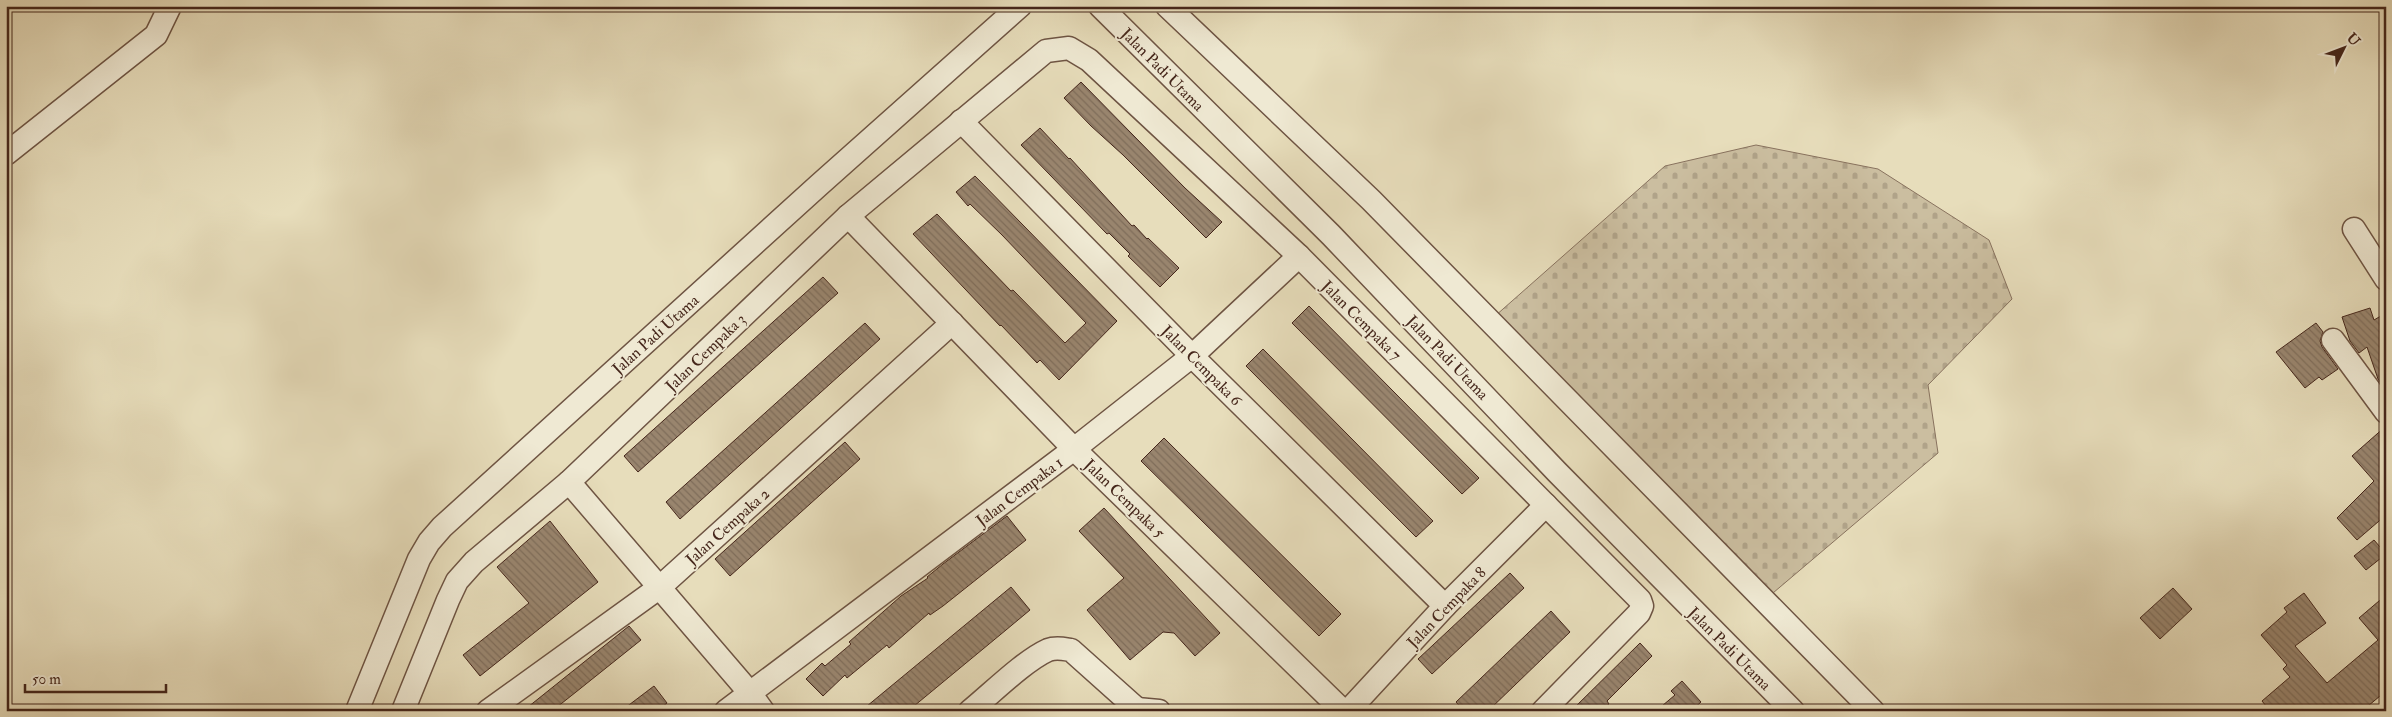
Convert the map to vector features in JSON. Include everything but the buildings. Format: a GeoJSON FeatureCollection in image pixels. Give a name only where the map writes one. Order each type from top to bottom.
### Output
{"type":"FeatureCollection","features":[{"type":"Feature","properties":{"kind":"street"},"geometry":{"type":"LineString","coordinates":[[6,154],[156,34],[170,6]]}},
{"type":"Feature","properties":{"kind":"street","name":"Jalan Padi Utama"},"geometry":{"type":"LineString","coordinates":[[357,711],[419,559],[429,542],[442,527],[811,192],[1020,6]]}},
{"type":"Feature","properties":{"kind":"street","name":"Jalan Padi Utama"},"geometry":{"type":"LineString","coordinates":[[1100,6],[1331,235],[1557,472],[1793,711]]}},
{"type":"Feature","properties":{"kind":"street"},"geometry":{"type":"LineString","coordinates":[[1167,6],[1371,200],[1873,711]]}},
{"type":"Feature","properties":{"kind":"street","name":"Jalan Cempaka 3"},"geometry":{"type":"LineString","coordinates":[[403,711],[457,580],[474,562],[569,482],[848,216],[1046,51],[1069,48]]}},
{"type":"Feature","properties":{"kind":"street","name":"Jalan Cempaka 7"},"geometry":{"type":"LineString","coordinates":[[1069,48],[1089,60],[1299,256],[1640,600],[1642,606],[1640,613],[1543,711]]}},
{"type":"Feature","properties":{"kind":"street","name":"Jalan Cempaka 6"},"geometry":{"type":"LineString","coordinates":[[961,121],[1192,356],[1445,606]]}},
{"type":"Feature","properties":{"kind":"street","name":"Jalan Cempaka 5"},"geometry":{"type":"LineString","coordinates":[[848,216],[1074,449],[1343,711]]}},
{"type":"Feature","properties":{"kind":"street"},"geometry":{"type":"LineString","coordinates":[[2354,230],[2386,279]]}},
{"type":"Feature","properties":{"kind":"street","name":"Jalan Cempaka 1"},"geometry":{"type":"LineString","coordinates":[[726,711],[757,702],[1192,356],[1299,256]]}},
{"type":"Feature","properties":{"kind":"street","name":"Jalan Cempaka 2"},"geometry":{"type":"LineString","coordinates":[[488,711],[660,587],[952,323]]}},
{"type":"Feature","properties":{"kind":"street"},"geometry":{"type":"LineString","coordinates":[[2333,340],[2386,412]]}},
{"type":"Feature","properties":{"kind":"street"},"geometry":{"type":"LineString","coordinates":[[569,482],[757,702]]}},
{"type":"Feature","properties":{"kind":"street","name":"Jalan Cempaka 8"},"geometry":{"type":"LineString","coordinates":[[1348,711],[1445,606],[1546,505]]}},
{"type":"Feature","properties":{"kind":"street"},"geometry":{"type":"LineString","coordinates":[[970,711],[1032,660],[1049,650],[1060,648],[1071,650],[1141,710]]}},
{"type":"Feature","properties":{"kind":"green space"},"geometry":{"type":"Polygon","coordinates":[[[1756,145],[1878,169],[1989,240],[2012,299],[1928,385],[1938,453],[1760,604],[1486,324],[1665,166],[1756,145]]]}}]}
